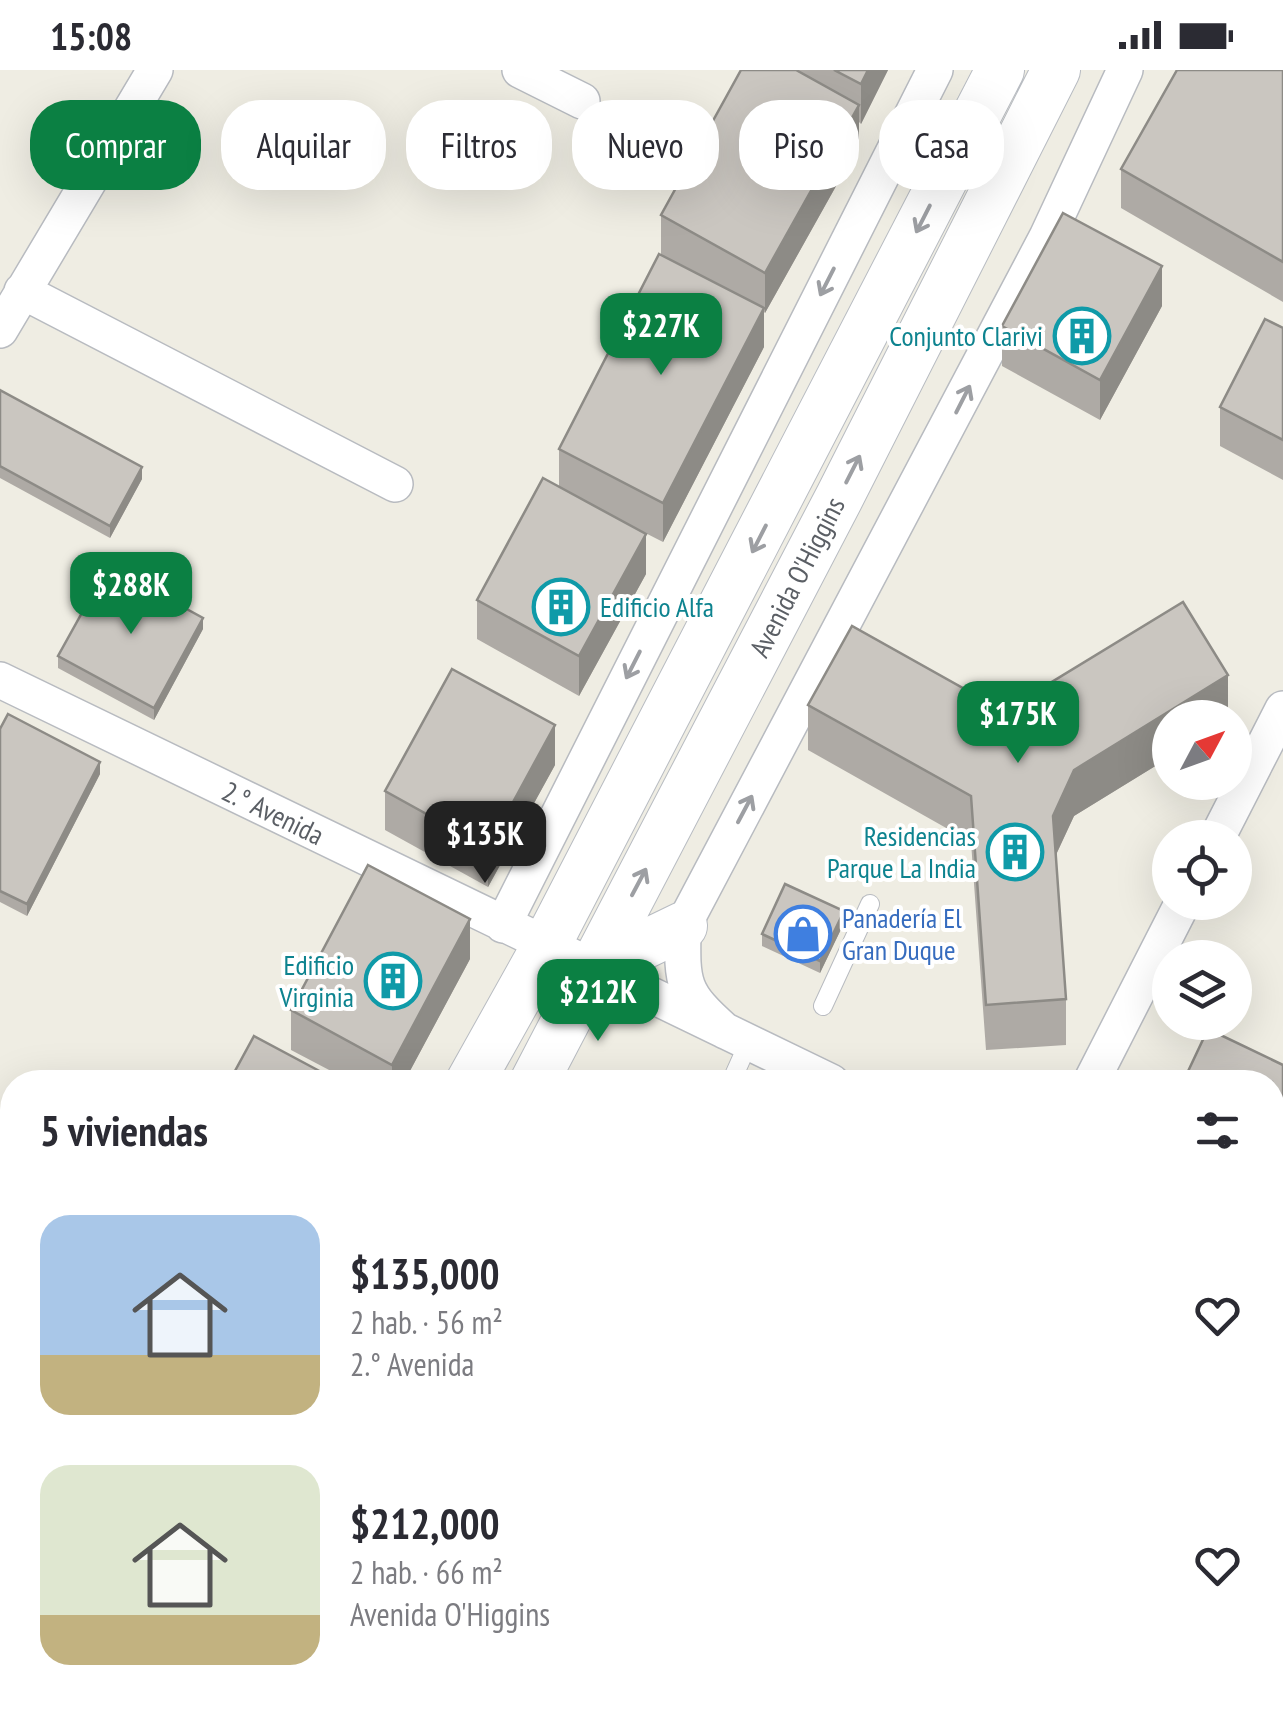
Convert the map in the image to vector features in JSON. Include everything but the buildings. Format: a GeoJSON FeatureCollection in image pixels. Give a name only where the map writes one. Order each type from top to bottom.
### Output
{"type":"FeatureCollection","features":[{"type":"Feature","properties":{"kind":"main road","name":"Avenida O'Higgins"},"geometry":{"type":"LineString","coordinates":[[477,1070],[546,946],[1000,70]]}},
{"type":"Feature","properties":{"kind":"main road","name":"Avenida O'Higgins"},"geometry":{"type":"LineString","coordinates":[[540,1070],[1056,70]]}},
{"type":"Feature","properties":{"kind":"main road"},"geometry":{"type":"LineString","coordinates":[[594,969],[683,926]]}},
{"type":"Feature","properties":{"kind":"street"},"geometry":{"type":"LineString","coordinates":[[0,330],[156,70]]}},
{"type":"Feature","properties":{"kind":"street"},"geometry":{"type":"LineString","coordinates":[[520,70],[580,100]]}},
{"type":"Feature","properties":{"kind":"street"},"geometry":{"type":"LineString","coordinates":[[503,925],[935,70]]}},
{"type":"Feature","properties":{"kind":"street"},"geometry":{"type":"LineString","coordinates":[[737,1038],[696,1005],[686,988],[683,926],[1038,254],[1125,70]]}},
{"type":"Feature","properties":{"kind":"street"},"geometry":{"type":"LineString","coordinates":[[22,291],[395,484]]}},
{"type":"Feature","properties":{"kind":"street","name":"2.° Avenida"},"geometry":{"type":"LineString","coordinates":[[0,680],[805,1070]]}},
{"type":"Feature","properties":{"kind":"street"},"geometry":{"type":"LineString","coordinates":[[1226,820],[1283,709]]}},
{"type":"Feature","properties":{"kind":"street"},"geometry":{"type":"LineString","coordinates":[[526,874],[546,946]]}},
{"type":"Feature","properties":{"kind":"street"},"geometry":{"type":"LineString","coordinates":[[1097,1070],[1175,920]]}},
{"type":"Feature","properties":{"kind":"lane"},"geometry":{"type":"LineString","coordinates":[[823,1006],[870,904]]}},
{"type":"Feature","properties":{"kind":"lane"},"geometry":{"type":"LineString","coordinates":[[733,1070],[737,1038]]}},
{"type":"Feature","properties":{"kind":"place","name":"Conjunto Clarivi"},"geometry":{"type":"Point","coordinates":[1082,336]}},
{"type":"Feature","properties":{"kind":"place","name":"Edificio Alfa"},"geometry":{"type":"Point","coordinates":[561,607]}},
{"type":"Feature","properties":{"kind":"place","name":"Residencias Parque La India"},"geometry":{"type":"Point","coordinates":[1015,852]}},
{"type":"Feature","properties":{"kind":"place","name":"Panadería El Gran Duque"},"geometry":{"type":"Point","coordinates":[803,934]}},
{"type":"Feature","properties":{"kind":"place","name":"Edificio Virginia"},"geometry":{"type":"Point","coordinates":[393,981]}}]}
